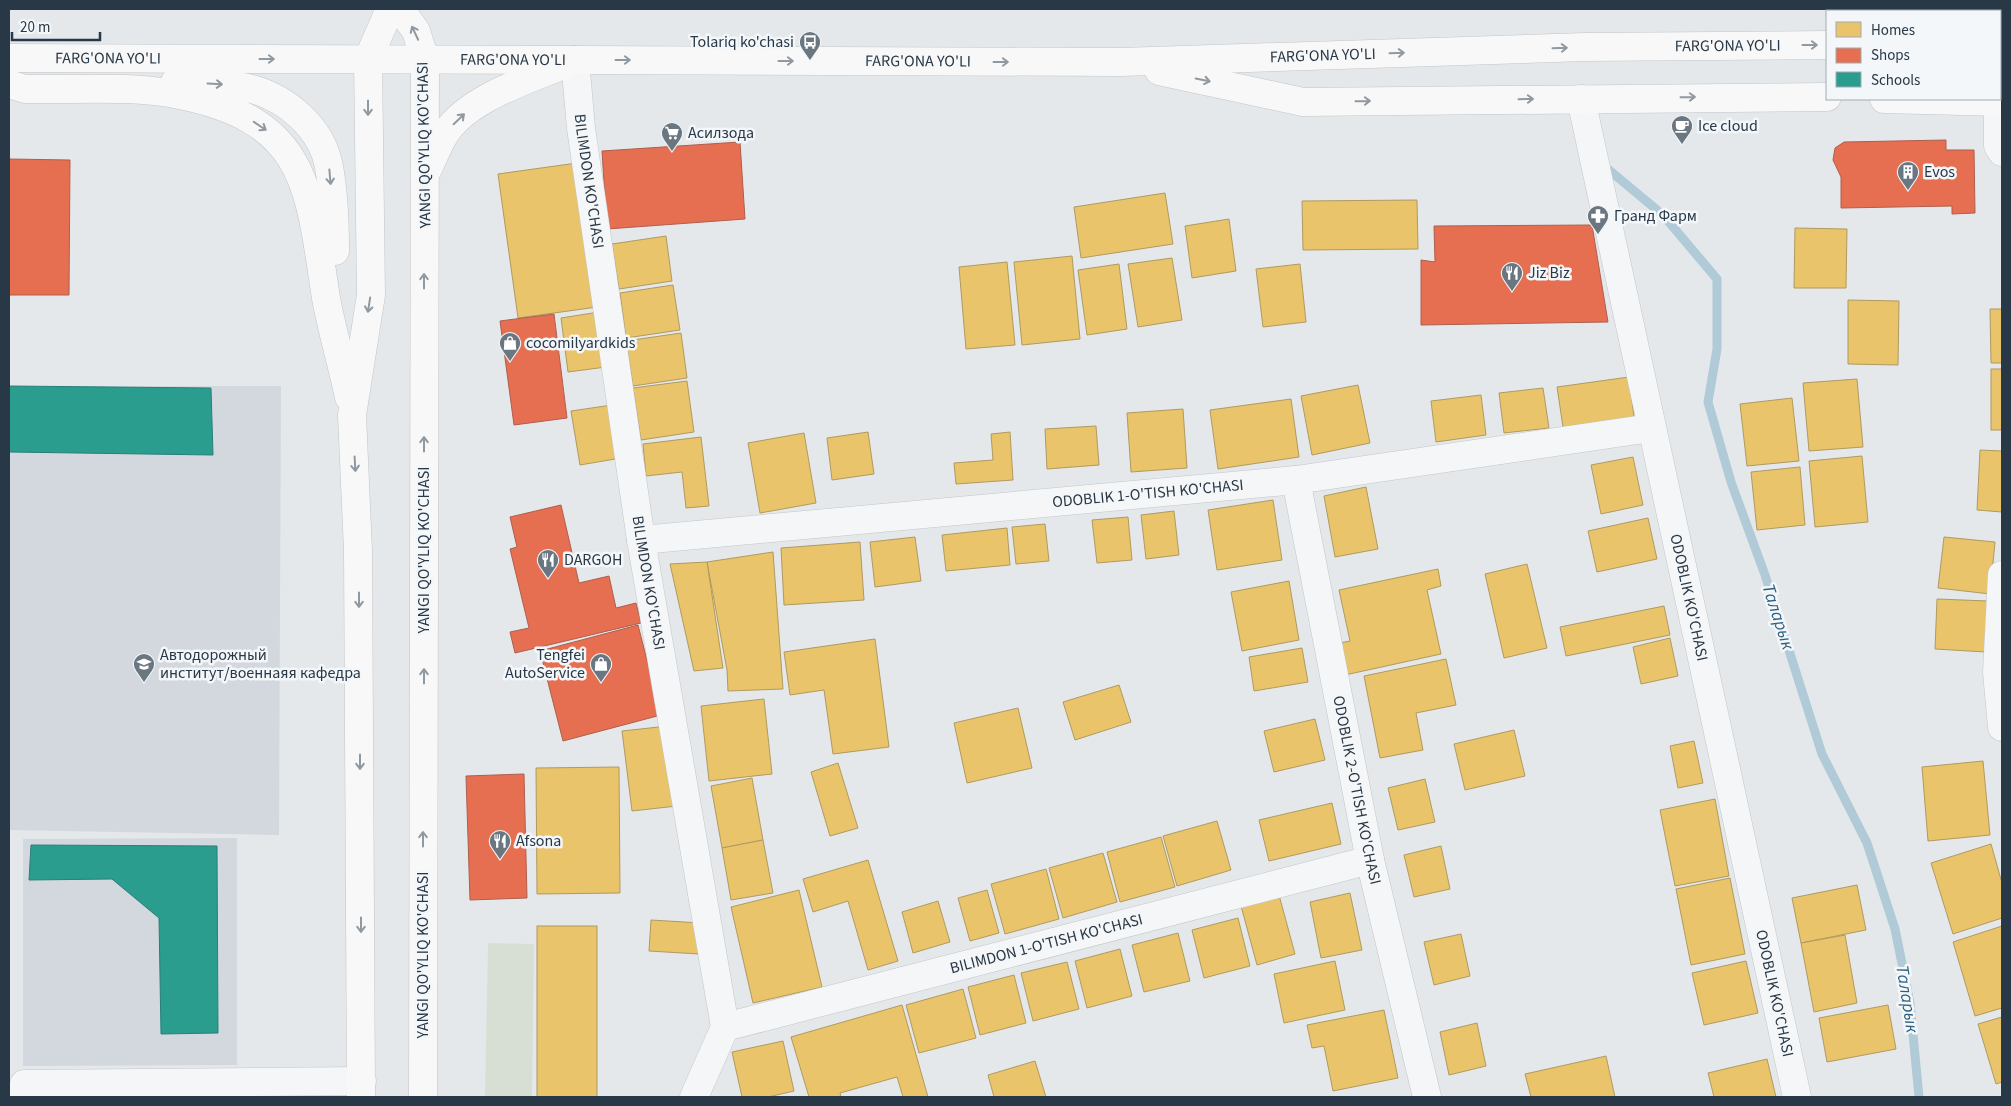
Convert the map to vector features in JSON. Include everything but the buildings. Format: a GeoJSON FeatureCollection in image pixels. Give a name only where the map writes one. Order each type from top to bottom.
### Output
{"type":"FeatureCollection","features":[{"type":"Feature","properties":{"kind":"main road"},"geometry":{"type":"LineString","coordinates":[[352,415],[371,295],[368,59],[390,9]]}},
{"type":"Feature","properties":{"kind":"main road","name":"YANGI QO'YLIQ KO'CHASI"},"geometry":{"type":"LineString","coordinates":[[400,9],[416,31],[425,60],[423,1097]]}},
{"type":"Feature","properties":{"kind":"main road","name":"FARG'ONA YO'LI"},"geometry":{"type":"LineString","coordinates":[[9,58],[1121,62],[1585,47],[1826,45]]}},
{"type":"Feature","properties":{"kind":"main road"},"geometry":{"type":"LineString","coordinates":[[425,175],[445,134],[472,107],[513,86],[575,60]]}},
{"type":"Feature","properties":{"kind":"main road"},"geometry":{"type":"LineString","coordinates":[[1121,62],[1303,102],[1826,97]]}},
{"type":"Feature","properties":{"kind":"main road"},"geometry":{"type":"LineString","coordinates":[[9,72],[248,88],[266,94],[293,109],[319,142],[329,165],[335,241],[338,344]]}},
{"type":"Feature","properties":{"kind":"main road"},"geometry":{"type":"LineString","coordinates":[[9,84],[25,89],[145,91],[180,95],[236,113],[268,131],[293,159],[305,189],[314,217],[327,301],[338,344],[352,415],[358,551],[361,1089]]}},
{"type":"Feature","properties":{"kind":"main road"},"geometry":{"type":"LineString","coordinates":[[1923,100],[2000,102]]}},
{"type":"Feature","properties":{"kind":"street","name":"BILIMDON KO'CHASI"},"geometry":{"type":"LineString","coordinates":[[575,60],[581,128],[641,540],[725,1027]]}},
{"type":"Feature","properties":{"kind":"street","name":"ODOBLIK KO'CHASI"},"geometry":{"type":"LineString","coordinates":[[1581,99],[1797,1097]]}},
{"type":"Feature","properties":{"kind":"street"},"geometry":{"type":"LineString","coordinates":[[2000,102],[1998,146],[2002,152]]}},
{"type":"Feature","properties":{"kind":"street","name":"ODOBLIK 1-O'TISH KO'CHASI"},"geometry":{"type":"LineString","coordinates":[[641,540],[1296,480],[1651,428]]}},
{"type":"Feature","properties":{"kind":"street","name":"ODOBLIK 2-O'TISH KO'CHASI"},"geometry":{"type":"LineString","coordinates":[[1296,480],[1370,860],[1427,1097]]}},
{"type":"Feature","properties":{"kind":"street"},"geometry":{"type":"LineString","coordinates":[[2002,575],[1997,672],[2002,727]]}},
{"type":"Feature","properties":{"kind":"street","name":"BILIMDON 1-O'TISH KO'CHASI"},"geometry":{"type":"LineString","coordinates":[[725,1027],[1370,860]]}},
{"type":"Feature","properties":{"kind":"street"},"geometry":{"type":"LineString","coordinates":[[694,1097],[725,1027]]}},
{"type":"Feature","properties":{"kind":"street"},"geometry":{"type":"LineString","coordinates":[[24,1097],[24,1084],[361,1089]]}},
{"type":"Feature","properties":{"kind":"shaded area","name":"Автодорожный институт/военнаяя кафедра"},"geometry":{"type":"Polygon","coordinates":[[[9,386],[281,386],[279,835],[9,830],[9,386]]]}},
{"type":"Feature","properties":{"kind":"shaded area"},"geometry":{"type":"Polygon","coordinates":[[[237,838],[237,1065],[23,1066],[23,839],[237,838]]]}},
{"type":"Feature","properties":{"kind":"shaded area"},"geometry":{"type":"Polygon","coordinates":[[[488,943],[534,944],[532,1097],[485,1097],[488,943]]]}},
{"type":"Feature","properties":{"kind":"waterway","name":"Таларык"},"geometry":{"type":"LineString","coordinates":[[1609,170],[1663,215],[1717,279],[1717,349],[1708,402],[1731,482],[1765,575],[1822,754],[1867,843],[1895,929],[1910,1003],[1919,1097]]}},
{"type":"Feature","properties":{"kind":"place","name":"Tolariq ko'chasi"},"geometry":{"type":"Point","coordinates":[810,61]}},
{"type":"Feature","properties":{"kind":"place","name":"Ice cloud"},"geometry":{"type":"Point","coordinates":[1682,145]}},
{"type":"Feature","properties":{"kind":"place","name":"Асилзода"},"geometry":{"type":"Point","coordinates":[672,152]}},
{"type":"Feature","properties":{"kind":"place","name":"Evos"},"geometry":{"type":"Point","coordinates":[1908,191]}},
{"type":"Feature","properties":{"kind":"place","name":"Гранд Фарм"},"geometry":{"type":"Point","coordinates":[1598,235]}},
{"type":"Feature","properties":{"kind":"place","name":"Jiz Biz"},"geometry":{"type":"Point","coordinates":[1512,292]}},
{"type":"Feature","properties":{"kind":"place","name":"cocomilyardkids"},"geometry":{"type":"Point","coordinates":[510,362]}},
{"type":"Feature","properties":{"kind":"place","name":"DARGOH"},"geometry":{"type":"Point","coordinates":[548,579]}},
{"type":"Feature","properties":{"kind":"place","name":"Автодорожный институт/военнаяя кафедра"},"geometry":{"type":"Point","coordinates":[144,683]}},
{"type":"Feature","properties":{"kind":"place","name":"Tengfei AutoService"},"geometry":{"type":"Point","coordinates":[601,683]}},
{"type":"Feature","properties":{"kind":"place","name":"Afsona"},"geometry":{"type":"Point","coordinates":[500,860]}}]}
